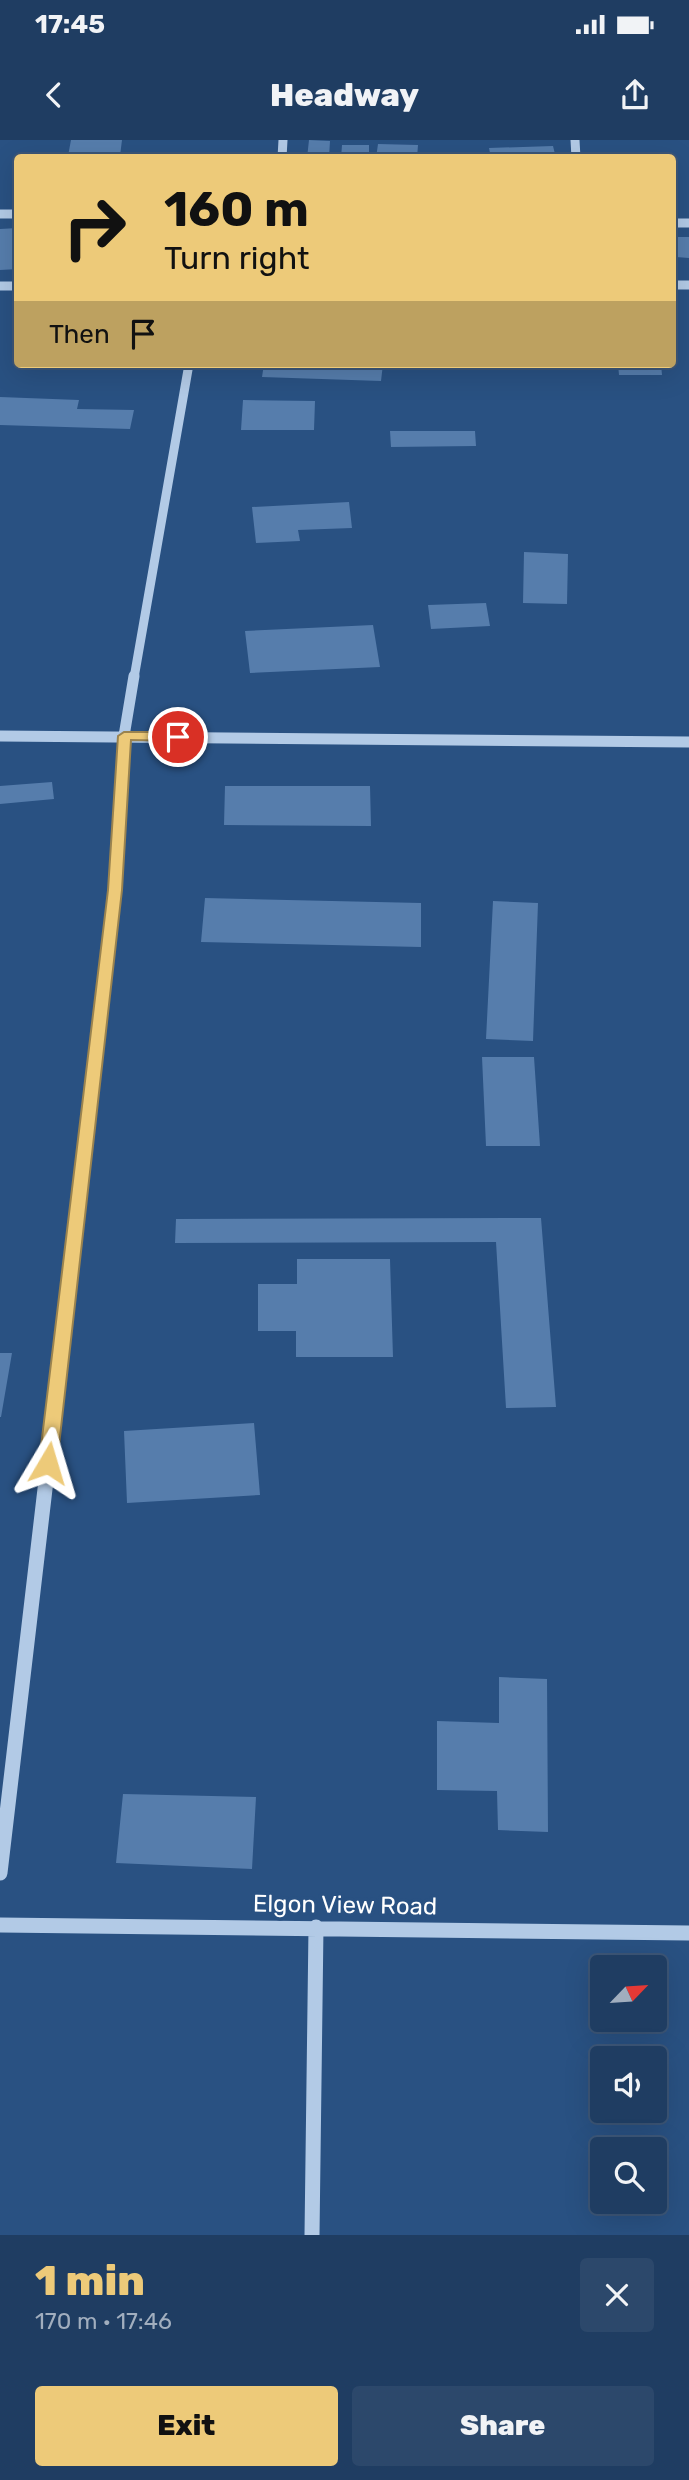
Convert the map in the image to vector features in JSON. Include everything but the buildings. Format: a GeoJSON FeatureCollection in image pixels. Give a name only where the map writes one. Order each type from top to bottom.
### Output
{"type":"FeatureCollection","features":[{"type":"Feature","properties":{"kind":"street"},"geometry":{"type":"LineString","coordinates":[[0,1873],[115,890],[124,736],[188,368]]}},
{"type":"Feature","properties":{"kind":"street"},"geometry":{"type":"LineString","coordinates":[[0,736],[689,742]]}},
{"type":"Feature","properties":{"kind":"street","name":"Elgon View Road"},"geometry":{"type":"LineString","coordinates":[[0,1925],[689,1933]]}},
{"type":"Feature","properties":{"kind":"street"},"geometry":{"type":"LineString","coordinates":[[312,2235],[316,1927]]}},
{"type":"Feature","properties":{"kind":"route"},"geometry":{"type":"LineString","coordinates":[[48,1463],[115,890],[124,736],[178,737]]}}]}
